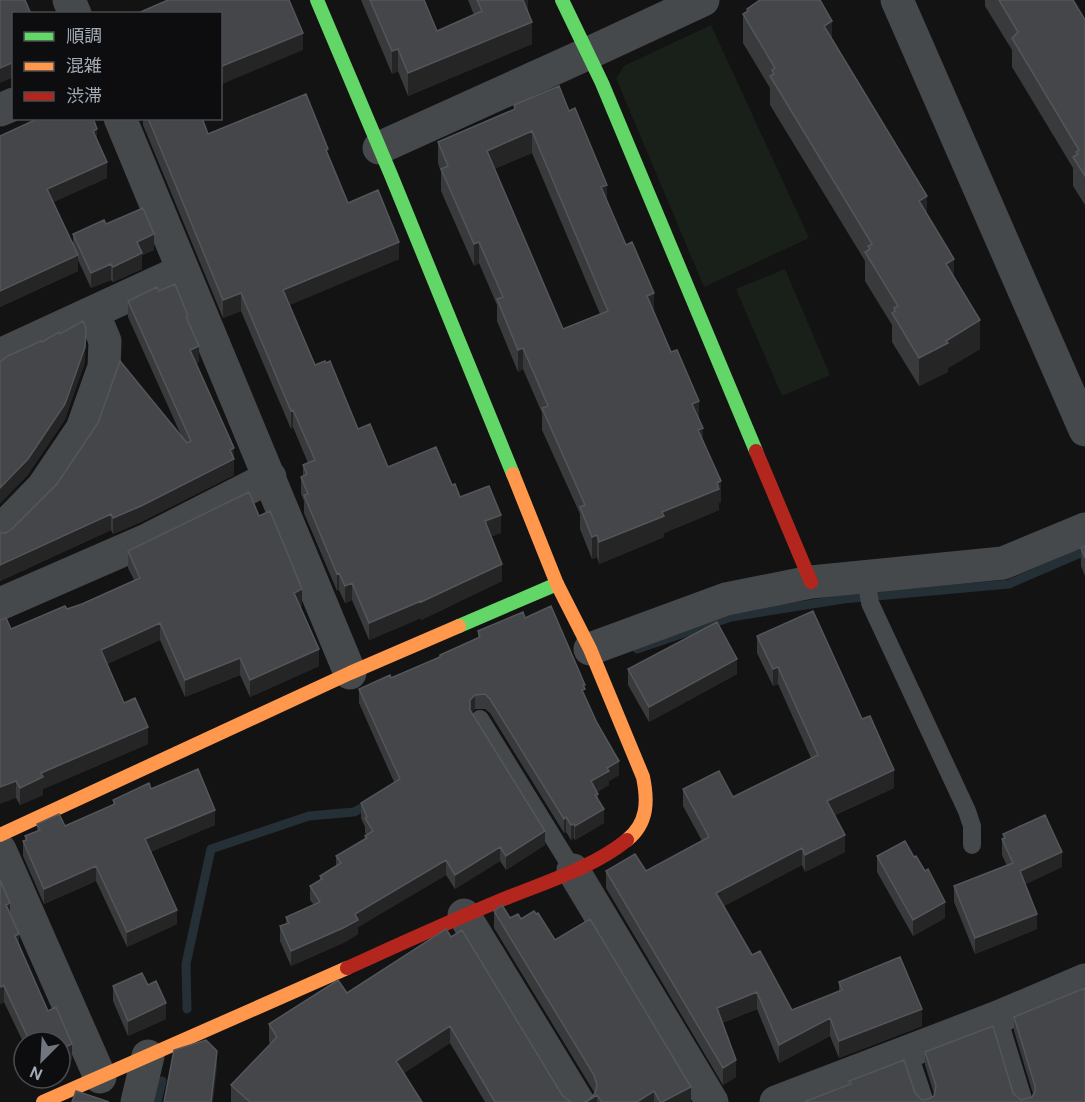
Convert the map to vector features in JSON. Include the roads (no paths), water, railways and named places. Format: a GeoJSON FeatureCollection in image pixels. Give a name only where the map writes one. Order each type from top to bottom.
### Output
{"type":"FeatureCollection","features":[{"type":"Feature","properties":{"kind":"street"},"geometry":{"type":"LineString","coordinates":[[43,1102],[271,1003],[464,915],[573,870],[616,849],[633,836],[645,816],[647,796],[643,777],[594,660],[557,584],[317,0]]}},
{"type":"Feature","properties":{"kind":"street"},"geometry":{"type":"LineString","coordinates":[[562,0],[589,54],[810,582]]}},
{"type":"Feature","properties":{"kind":"street"},"geometry":{"type":"LineString","coordinates":[[379,148],[703,0]]}},
{"type":"Feature","properties":{"kind":"street"},"geometry":{"type":"LineString","coordinates":[[897,0],[1085,430]]}},
{"type":"Feature","properties":{"kind":"street"},"geometry":{"type":"LineString","coordinates":[[121,120],[350,673]]}},
{"type":"Feature","properties":{"kind":"street"},"geometry":{"type":"LineString","coordinates":[[0,355],[183,271]]}},
{"type":"Feature","properties":{"kind":"street"},"geometry":{"type":"LineString","coordinates":[[0,531],[43,487],[82,429],[104,367],[105,341],[93,312]]}},
{"type":"Feature","properties":{"kind":"street"},"geometry":{"type":"LineString","coordinates":[[0,604],[149,539],[270,477]]}},
{"type":"Feature","properties":{"kind":"street"},"geometry":{"type":"LineString","coordinates":[[594,660],[726,599],[810,582],[868,588],[1003,563],[1085,529]]}},
{"type":"Feature","properties":{"kind":"street"},"geometry":{"type":"LineString","coordinates":[[0,836],[350,673],[557,584]]}},
{"type":"Feature","properties":{"kind":"street"},"geometry":{"type":"LineString","coordinates":[[0,850],[100,1077]]}},
{"type":"Feature","properties":{"kind":"street"},"geometry":{"type":"LineString","coordinates":[[573,870],[712,1102]]}},
{"type":"Feature","properties":{"kind":"street"},"geometry":{"type":"LineString","coordinates":[[464,915],[578,1102]]}},
{"type":"Feature","properties":{"kind":"street"},"geometry":{"type":"LineString","coordinates":[[780,1101],[998,1017],[1085,980]]}},
{"type":"Feature","properties":{"kind":"street"},"geometry":{"type":"LineString","coordinates":[[137,1102],[148,1056]]}},
{"type":"Feature","properties":{"kind":"lane"},"geometry":{"type":"LineString","coordinates":[[868,588],[967,811],[972,826],[972,845]]}},
{"type":"Feature","properties":{"kind":"lane"},"geometry":{"type":"LineString","coordinates":[[485,727],[573,870]]}},
{"type":"Feature","properties":{"kind":"lane"},"geometry":{"type":"LineString","coordinates":[[998,1017],[1024,1102]]}},
{"type":"Feature","properties":{"kind":"lane"},"geometry":{"type":"LineString","coordinates":[[908,1051],[925,1102]]}},
{"type":"Feature","properties":{"kind":"waterway"},"geometry":{"type":"LineString","coordinates":[[637,649],[731,617],[843,599],[1009,584],[1085,551]]}},
{"type":"Feature","properties":{"kind":"waterway"},"geometry":{"type":"LineString","coordinates":[[187,1009],[186,964],[211,849],[309,816],[354,812],[369,804]]}},
{"type":"Feature","properties":{"kind":"waterway"},"geometry":{"type":"LineString","coordinates":[[157,1102],[162,1081]]}}]}
